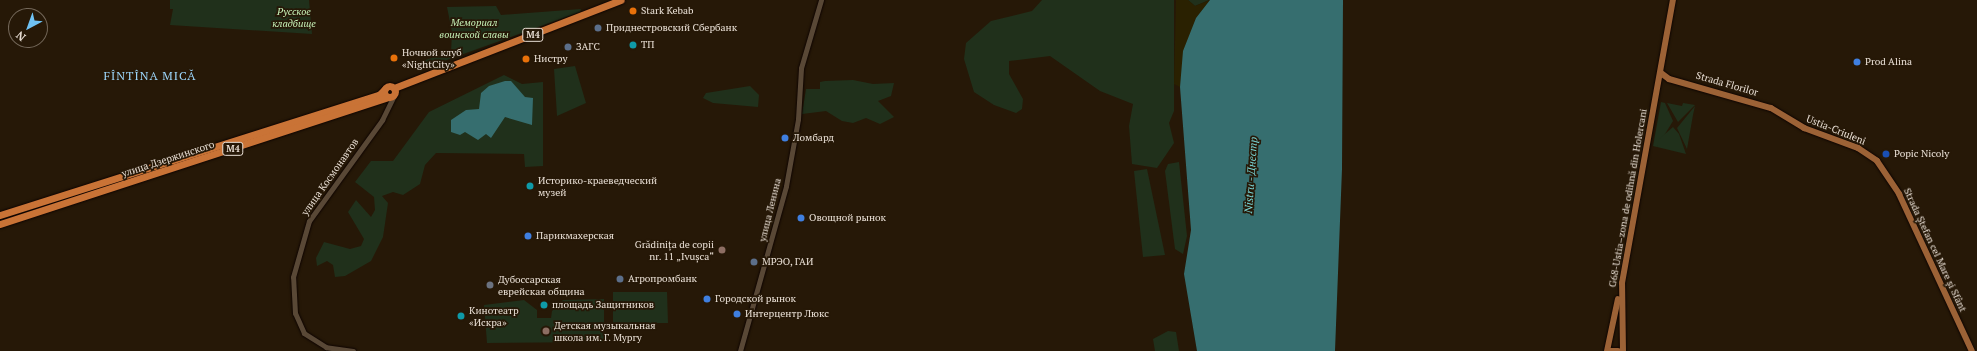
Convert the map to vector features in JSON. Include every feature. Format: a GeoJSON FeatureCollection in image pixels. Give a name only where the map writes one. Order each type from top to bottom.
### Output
{"type":"FeatureCollection","features":[{"type":"Feature","properties":{"kind":"highway","name":"улица Дзержинского"},"geometry":{"type":"LineString","coordinates":[[0,224],[393,93],[402,86],[622,0]]}},
{"type":"Feature","properties":{"kind":"highway","name":"улица Дзержинского"},"geometry":{"type":"LineString","coordinates":[[0,215],[379,95],[385,89],[393,93]]}},
{"type":"Feature","properties":{"kind":"main road"},"geometry":{"type":"LineString","coordinates":[[1661,73],[1673,0]]}},
{"type":"Feature","properties":{"kind":"main road","name":"Strada Florilor"},"geometry":{"type":"LineString","coordinates":[[1661,73],[1669,79],[1767,106],[1787,117]]}},
{"type":"Feature","properties":{"kind":"main road","name":"G68-Ustia–zona de odihnă din Holercani"},"geometry":{"type":"LineString","coordinates":[[1623,351],[1622,283],[1661,73]]}},
{"type":"Feature","properties":{"kind":"main road","name":"Ustia-Criuleni"},"geometry":{"type":"LineString","coordinates":[[1787,117],[1813,133],[1858,148],[1877,161]]}},
{"type":"Feature","properties":{"kind":"main road","name":"Strada Ștefan cel Mare și Sfânt"},"geometry":{"type":"LineString","coordinates":[[1877,161],[1899,194],[1972,351]]}},
{"type":"Feature","properties":{"kind":"main road"},"geometry":{"type":"LineString","coordinates":[[1618,351],[1608,351],[1622,283]]}},
{"type":"Feature","properties":{"kind":"street","name":"улица Ленина"},"geometry":{"type":"LineString","coordinates":[[740,351],[786,186],[799,94],[801,68],[821,0]]}},
{"type":"Feature","properties":{"kind":"street","name":"улица Космонавтов"},"geometry":{"type":"LineString","coordinates":[[353,351],[326,347],[304,333],[297,324],[292,288],[306,228],[390,107],[393,93]]}},
{"type":"Feature","properties":{"kind":"green space","name":"Русское кладбище"},"geometry":{"type":"Polygon","coordinates":[[[170,0],[309,0],[312,34],[170,25],[173,9],[170,9],[170,0]]]}},
{"type":"Feature","properties":{"kind":"green space"},"geometry":{"type":"Polygon","coordinates":[[[1042,0],[1174,0],[1174,111],[1169,123],[1174,143],[1157,168],[1132,164],[1129,126],[1133,104],[1100,91],[1050,56],[1009,61],[1009,74],[1023,99],[1022,109],[1016,113],[994,105],[974,92],[964,59],[966,43],[991,21],[1032,11],[1042,0]]]}},
{"type":"Feature","properties":{"kind":"green space"},"geometry":{"type":"Polygon","coordinates":[[[1188,0],[1209,0],[1195,6],[1188,0]]]}},
{"type":"Feature","properties":{"kind":"green space","name":"Мемориал воинской славы"},"geometry":{"type":"Polygon","coordinates":[[[496,6],[501,15],[581,9],[580,12],[419,70],[425,60],[451,52],[452,32],[447,7],[496,6]]]}},
{"type":"Feature","properties":{"kind":"green space"},"geometry":{"type":"Polygon","coordinates":[[[575,66],[586,103],[557,116],[554,69],[575,66]]]}},
{"type":"Feature","properties":{"kind":"green space"},"geometry":{"type":"Polygon","coordinates":[[[504,75],[522,84],[543,82],[543,166],[525,167],[524,154],[436,153],[425,165],[420,184],[403,195],[393,192],[382,196],[388,203],[383,237],[371,261],[345,276],[335,277],[333,265],[327,261],[317,266],[316,258],[324,242],[350,249],[361,246],[364,239],[348,212],[356,200],[371,217],[375,210],[374,197],[355,182],[371,161],[393,161],[429,112],[504,75]]]}},
{"type":"Feature","properties":{"kind":"green space"},"geometry":{"type":"Polygon","coordinates":[[[853,80],[873,84],[894,83],[891,96],[878,101],[894,117],[880,124],[866,118],[853,123],[842,121],[826,111],[802,114],[806,89],[820,89],[820,82],[825,81],[853,80]]]}},
{"type":"Feature","properties":{"kind":"green space"},"geometry":{"type":"Polygon","coordinates":[[[750,86],[759,95],[758,107],[713,103],[703,98],[706,93],[750,86]]]}},
{"type":"Feature","properties":{"kind":"green space"},"geometry":{"type":"Polygon","coordinates":[[[1661,102],[1665,103],[1673,121],[1657,147],[1653,146],[1661,102]]]}},
{"type":"Feature","properties":{"kind":"green space"},"geometry":{"type":"Polygon","coordinates":[[[1667,103],[1682,106],[1683,103],[1695,105],[1678,122],[1667,103]]]}},
{"type":"Feature","properties":{"kind":"green space"},"geometry":{"type":"Polygon","coordinates":[[[1695,106],[1693,115],[1687,149],[1677,128],[1695,106]]]}},
{"type":"Feature","properties":{"kind":"green space"},"geometry":{"type":"Polygon","coordinates":[[[1673,127],[1679,134],[1686,154],[1657,147],[1659,139],[1673,127]]]}},
{"type":"Feature","properties":{"kind":"green space"},"geometry":{"type":"Polygon","coordinates":[[[1179,162],[1187,236],[1183,254],[1175,249],[1165,171],[1168,164],[1179,162]]]}},
{"type":"Feature","properties":{"kind":"green space"},"geometry":{"type":"Polygon","coordinates":[[[1147,169],[1165,255],[1143,257],[1134,171],[1147,169]]]}},
{"type":"Feature","properties":{"kind":"green space"},"geometry":{"type":"Polygon","coordinates":[[[613,292],[667,292],[668,323],[613,323],[613,292]]]}},
{"type":"Feature","properties":{"kind":"green space"},"geometry":{"type":"Polygon","coordinates":[[[604,299],[604,342],[487,343],[484,305],[524,300],[537,310],[537,318],[551,318],[552,311],[563,300],[604,299]]]}},
{"type":"Feature","properties":{"kind":"green space"},"geometry":{"type":"Polygon","coordinates":[[[1168,331],[1176,332],[1179,351],[1155,351],[1153,339],[1168,331]]]}},
{"type":"Feature","properties":{"kind":"sand"},"geometry":{"type":"Polygon","coordinates":[[[1176,0],[1188,0],[1195,6],[1210,0],[1196,18],[1184,51],[1180,87],[1174,84],[1176,0]]]}},
{"type":"Feature","properties":{"kind":"water","name":"Nistru - Днестр"},"geometry":{"type":"Polygon","coordinates":[[[1210,0],[1343,0],[1342,169],[1335,351],[1197,351],[1184,274],[1191,230],[1180,87],[1183,51],[1196,18],[1210,0]]]}},
{"type":"Feature","properties":{"kind":"water"},"geometry":{"type":"Polygon","coordinates":[[[505,81],[511,81],[525,97],[533,98],[532,125],[505,117],[491,138],[486,134],[478,140],[465,132],[460,135],[451,132],[451,120],[466,110],[479,109],[481,93],[489,86],[505,81]]]}},
{"type":"Feature","properties":{"kind":"place","name":"Stark Kebab"},"geometry":{"type":"Point","coordinates":[633,11]}},
{"type":"Feature","properties":{"kind":"place","name":"Приднестровский Сбербанк"},"geometry":{"type":"Point","coordinates":[598,28]}},
{"type":"Feature","properties":{"kind":"place","name":"ТП"},"geometry":{"type":"Point","coordinates":[633,45]}},
{"type":"Feature","properties":{"kind":"place","name":"ЗАГС"},"geometry":{"type":"Point","coordinates":[568,47]}},
{"type":"Feature","properties":{"kind":"place","name":"Ночной клуб «NightCity»"},"geometry":{"type":"Point","coordinates":[394,58]}},
{"type":"Feature","properties":{"kind":"place","name":"Нистру"},"geometry":{"type":"Point","coordinates":[526,59]}},
{"type":"Feature","properties":{"kind":"place","name":"Prod Alina"},"geometry":{"type":"Point","coordinates":[1857,62]}},
{"type":"Feature","properties":{"kind":"place","name":"Ломбард"},"geometry":{"type":"Point","coordinates":[785,138]}},
{"type":"Feature","properties":{"kind":"place","name":"Popic Nicoly"},"geometry":{"type":"Point","coordinates":[1886,154]}},
{"type":"Feature","properties":{"kind":"place","name":"Историко-краеведческий музей"},"geometry":{"type":"Point","coordinates":[530,186]}},
{"type":"Feature","properties":{"kind":"place","name":"Овощной рынок"},"geometry":{"type":"Point","coordinates":[801,218]}},
{"type":"Feature","properties":{"kind":"place","name":"Парикмахерская"},"geometry":{"type":"Point","coordinates":[528,236]}},
{"type":"Feature","properties":{"kind":"place","name":"Grădinița de copii nr. 11 „Ivușca“"},"geometry":{"type":"Point","coordinates":[722,250]}},
{"type":"Feature","properties":{"kind":"place","name":"МРЭО, ГАИ"},"geometry":{"type":"Point","coordinates":[754,262]}},
{"type":"Feature","properties":{"kind":"place","name":"Агропромбанк"},"geometry":{"type":"Point","coordinates":[620,279]}},
{"type":"Feature","properties":{"kind":"place","name":"Дубоссарская еврейская община"},"geometry":{"type":"Point","coordinates":[490,285]}},
{"type":"Feature","properties":{"kind":"place","name":"Городской рынок"},"geometry":{"type":"Point","coordinates":[707,299]}},
{"type":"Feature","properties":{"kind":"place","name":"площадь Защитников"},"geometry":{"type":"Point","coordinates":[544,305]}},
{"type":"Feature","properties":{"kind":"place","name":"Интерцентр Люкс"},"geometry":{"type":"Point","coordinates":[737,314]}},
{"type":"Feature","properties":{"kind":"place","name":"Кинотеатр «Искра»"},"geometry":{"type":"Point","coordinates":[461,316]}},
{"type":"Feature","properties":{"kind":"place","name":"Детская музыкальная школа им. Г. Мургу"},"geometry":{"type":"Point","coordinates":[546,331]}},
{"type":"Feature","properties":{"kind":"district","name":"FÎNTÎNA MICĂ"},"geometry":{"type":"Point","coordinates":[150,76]}}]}
